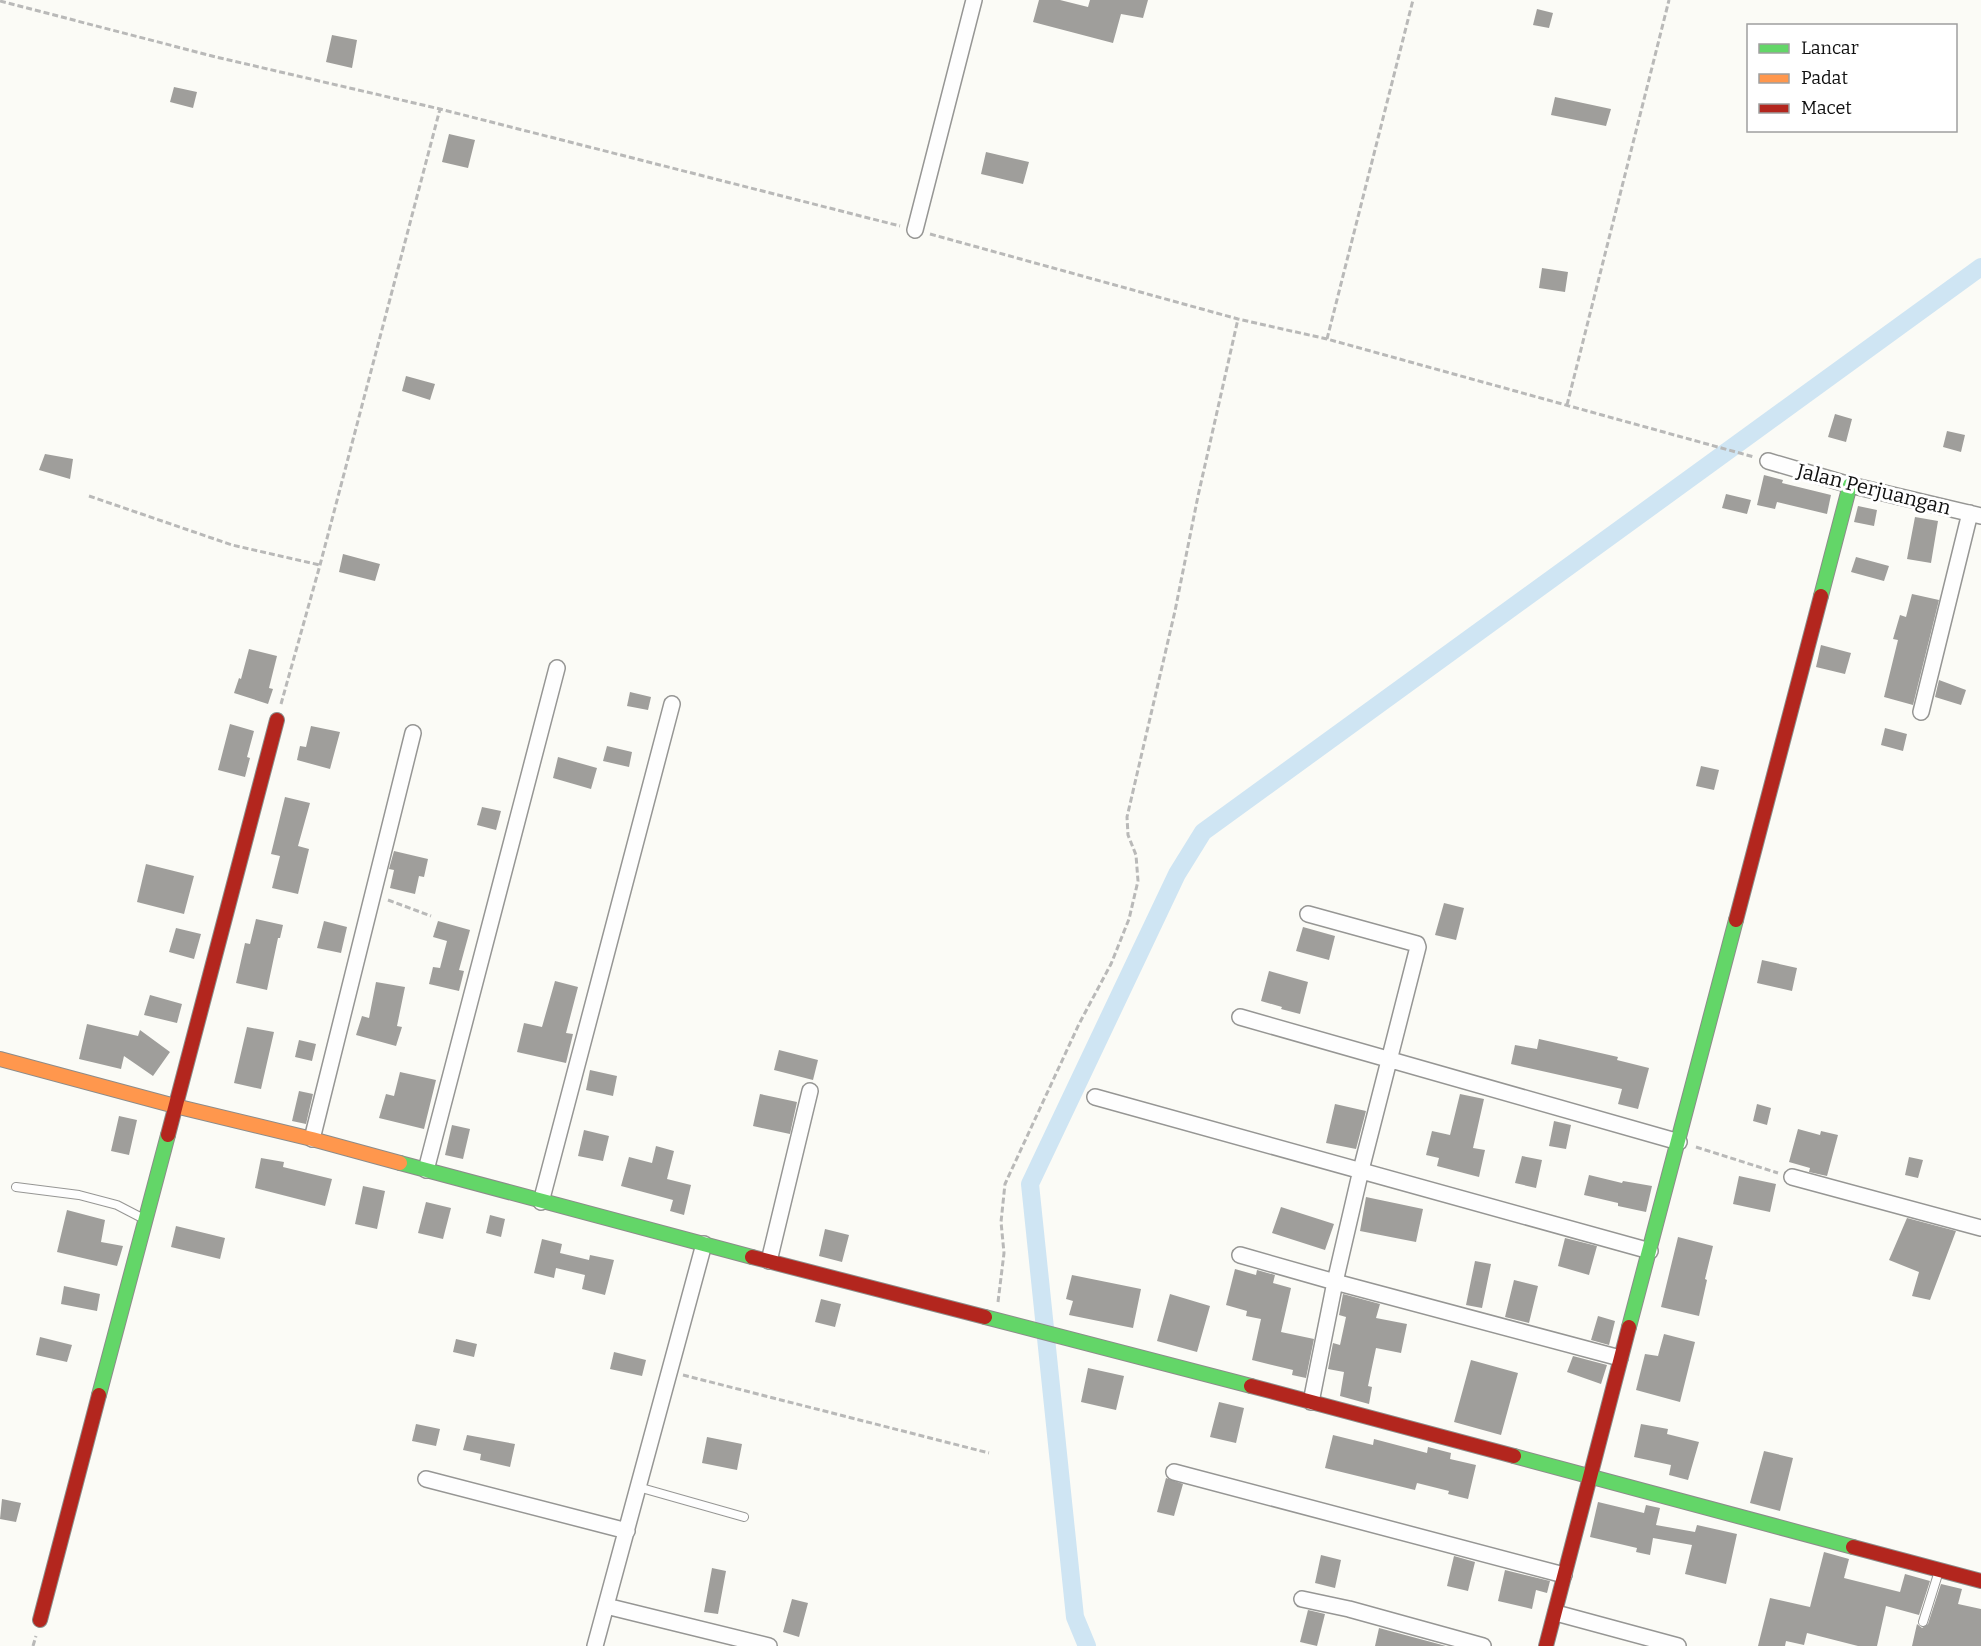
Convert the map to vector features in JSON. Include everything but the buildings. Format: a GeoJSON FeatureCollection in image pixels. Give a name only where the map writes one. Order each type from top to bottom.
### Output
{"type":"FeatureCollection","features":[{"type":"Feature","properties":{"kind":"street"},"geometry":{"type":"LineString","coordinates":[[915,230],[974,0]]}},
{"type":"Feature","properties":{"kind":"street","name":"Jalan Perjuangan"},"geometry":{"type":"LineString","coordinates":[[1768,461],[1850,485],[1975,514]]}},
{"type":"Feature","properties":{"kind":"street"},"geometry":{"type":"LineString","coordinates":[[1546,1646],[1850,485]]}},
{"type":"Feature","properties":{"kind":"street"},"geometry":{"type":"LineString","coordinates":[[1921,712],[1975,514]]}},
{"type":"Feature","properties":{"kind":"street"},"geometry":{"type":"LineString","coordinates":[[426,1170],[557,668]]}},
{"type":"Feature","properties":{"kind":"street"},"geometry":{"type":"LineString","coordinates":[[541,1202],[672,704]]}},
{"type":"Feature","properties":{"kind":"street"},"geometry":{"type":"LineString","coordinates":[[40,1620],[277,720]]}},
{"type":"Feature","properties":{"kind":"street"},"geometry":{"type":"LineString","coordinates":[[312,1139],[413,733]]}},
{"type":"Feature","properties":{"kind":"street"},"geometry":{"type":"LineString","coordinates":[[1308,914],[1417,944],[1418,947],[1361,1170],[1335,1282],[1311,1402]]}},
{"type":"Feature","properties":{"kind":"street"},"geometry":{"type":"LineString","coordinates":[[1240,1017],[1679,1142]]}},
{"type":"Feature","properties":{"kind":"street"},"geometry":{"type":"LineString","coordinates":[[0,1059],[1311,1402],[1981,1581]]}},
{"type":"Feature","properties":{"kind":"street"},"geometry":{"type":"LineString","coordinates":[[769,1260],[810,1091]]}},
{"type":"Feature","properties":{"kind":"street"},"geometry":{"type":"LineString","coordinates":[[1095,1096],[1650,1251]]}},
{"type":"Feature","properties":{"kind":"street"},"geometry":{"type":"LineString","coordinates":[[1791,1177],[1981,1228]]}},
{"type":"Feature","properties":{"kind":"street"},"geometry":{"type":"LineString","coordinates":[[595,1646],[704,1244]]}},
{"type":"Feature","properties":{"kind":"street"},"geometry":{"type":"LineString","coordinates":[[1240,1255],[1620,1358]]}},
{"type":"Feature","properties":{"kind":"street"},"geometry":{"type":"LineString","coordinates":[[1174,1472],[1564,1575]]}},
{"type":"Feature","properties":{"kind":"street"},"geometry":{"type":"LineString","coordinates":[[426,1479],[627,1531]]}},
{"type":"Feature","properties":{"kind":"street"},"geometry":{"type":"LineString","coordinates":[[1302,1599],[1349,1609],[1483,1646]]}},
{"type":"Feature","properties":{"kind":"street"},"geometry":{"type":"LineString","coordinates":[[606,1606],[769,1646]]}},
{"type":"Feature","properties":{"kind":"street"},"geometry":{"type":"LineString","coordinates":[[1556,1613],[1678,1646]]}},
{"type":"Feature","properties":{"kind":"lane"},"geometry":{"type":"LineString","coordinates":[[16,1187],[79,1195],[117,1205],[145,1220]]}},
{"type":"Feature","properties":{"kind":"lane"},"geometry":{"type":"LineString","coordinates":[[639,1487],[744,1517]]}},
{"type":"Feature","properties":{"kind":"lane"},"geometry":{"type":"LineString","coordinates":[[1923,1622],[1940,1570]]}},
{"type":"Feature","properties":{"kind":"path"},"geometry":{"type":"LineString","coordinates":[[1328,339],[1413,0]]}},
{"type":"Feature","properties":{"kind":"path"},"geometry":{"type":"LineString","coordinates":[[1567,405],[1670,0]]}},
{"type":"Feature","properties":{"kind":"path"},"geometry":{"type":"LineString","coordinates":[[0,1],[216,57],[440,110],[915,230],[1238,319],[1328,339],[1768,461]]}},
{"type":"Feature","properties":{"kind":"path"},"geometry":{"type":"LineString","coordinates":[[277,720],[440,110]]}},
{"type":"Feature","properties":{"kind":"path"},"geometry":{"type":"LineString","coordinates":[[996,1320],[1004,1253],[1001,1222],[1005,1184],[1079,1024],[1111,964],[1129,919],[1136,891],[1138,881],[1136,855],[1128,835],[1127,817],[1175,611],[1238,319]]}},
{"type":"Feature","properties":{"kind":"path"},"geometry":{"type":"LineString","coordinates":[[89,496],[232,545],[320,565]]}},
{"type":"Feature","properties":{"kind":"path"},"geometry":{"type":"LineString","coordinates":[[373,894],[431,916]]}},
{"type":"Feature","properties":{"kind":"path"},"geometry":{"type":"LineString","coordinates":[[1679,1142],[1791,1177]]}},
{"type":"Feature","properties":{"kind":"path"},"geometry":{"type":"LineString","coordinates":[[670,1371],[989,1453]]}},
{"type":"Feature","properties":{"kind":"waterway"},"geometry":{"type":"LineString","coordinates":[[1087,1646],[1075,1617],[1030,1184],[1177,874],[1203,832],[1981,267]]}},
{"type":"Feature","properties":{"kind":"traffic: fast"},"geometry":{"type":"LineString","coordinates":[[1821,596],[1850,485]]}},
{"type":"Feature","properties":{"kind":"traffic: fast"},"geometry":{"type":"LineString","coordinates":[[1629,1327],[1736,920]]}},
{"type":"Feature","properties":{"kind":"traffic: fast"},"geometry":{"type":"LineString","coordinates":[[99,1395],[168,1135]]}},
{"type":"Feature","properties":{"kind":"traffic: fast"},"geometry":{"type":"LineString","coordinates":[[400,1163],[752,1257]]}},
{"type":"Feature","properties":{"kind":"traffic: fast"},"geometry":{"type":"LineString","coordinates":[[985,1317],[1251,1386]]}},
{"type":"Feature","properties":{"kind":"traffic: fast"},"geometry":{"type":"LineString","coordinates":[[1514,1456],[1853,1547]]}},
{"type":"Feature","properties":{"kind":"traffic: slow"},"geometry":{"type":"LineString","coordinates":[[0,1059],[400,1163]]}},
{"type":"Feature","properties":{"kind":"traffic: jam"},"geometry":{"type":"LineString","coordinates":[[1736,920],[1821,596]]}},
{"type":"Feature","properties":{"kind":"traffic: jam"},"geometry":{"type":"LineString","coordinates":[[168,1135],[277,720]]}},
{"type":"Feature","properties":{"kind":"traffic: jam"},"geometry":{"type":"LineString","coordinates":[[752,1257],[985,1317]]}},
{"type":"Feature","properties":{"kind":"traffic: jam"},"geometry":{"type":"LineString","coordinates":[[1546,1646],[1629,1327]]}},
{"type":"Feature","properties":{"kind":"traffic: jam"},"geometry":{"type":"LineString","coordinates":[[1251,1386],[1514,1456]]}},
{"type":"Feature","properties":{"kind":"traffic: jam"},"geometry":{"type":"LineString","coordinates":[[40,1620],[99,1395]]}},
{"type":"Feature","properties":{"kind":"traffic: jam"},"geometry":{"type":"LineString","coordinates":[[1853,1547],[1981,1581]]}}]}
